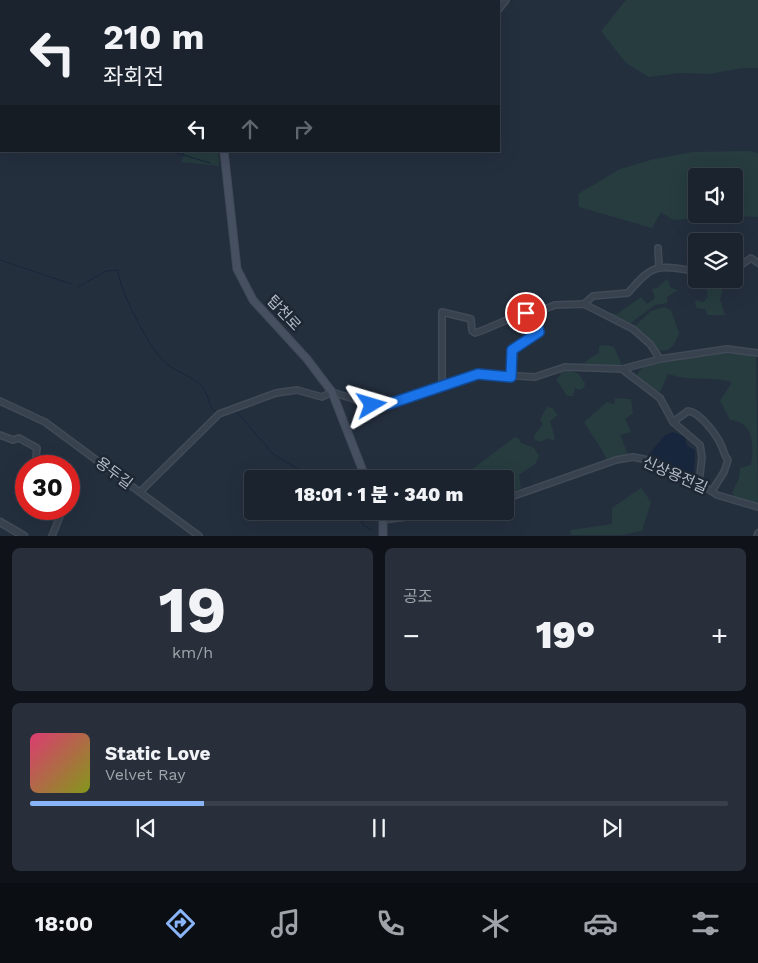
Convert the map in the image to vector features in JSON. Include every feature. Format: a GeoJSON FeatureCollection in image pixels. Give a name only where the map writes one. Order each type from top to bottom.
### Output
{"type":"FeatureCollection","features":[{"type":"Feature","properties":{"kind":"main road","name":"탑천로"},"geometry":{"type":"LineString","coordinates":[[224,152],[235,258],[241,279],[252,300],[307,359],[332,392],[362,470]]}},
{"type":"Feature","properties":{"kind":"main road"},"geometry":{"type":"LineString","coordinates":[[383,520],[383,536]]}},
{"type":"Feature","properties":{"kind":"street"},"geometry":{"type":"LineString","coordinates":[[658,248],[659,267]]}},
{"type":"Feature","properties":{"kind":"street"},"geometry":{"type":"LineString","coordinates":[[743,264],[751,258],[758,263]]}},
{"type":"Feature","properties":{"kind":"street"},"geometry":{"type":"LineString","coordinates":[[584,304],[593,296],[628,293],[644,274],[659,267],[688,270]]}},
{"type":"Feature","properties":{"kind":"street"},"geometry":{"type":"LineString","coordinates":[[442,385],[442,312],[471,319],[472,330],[475,333],[495,327],[526,313],[534,313],[555,305],[584,304],[633,329],[650,344],[660,359]]}},
{"type":"Feature","properties":{"kind":"street"},"geometry":{"type":"LineString","coordinates":[[511,377],[512,350],[539,332],[534,313]]}},
{"type":"Feature","properties":{"kind":"street"},"geometry":{"type":"LineString","coordinates":[[140,492],[219,414],[276,394],[297,390],[322,397],[332,392],[372,405],[389,404],[478,374],[535,377],[565,367],[622,369],[660,359],[727,349],[758,353]]}},
{"type":"Feature","properties":{"kind":"street"},"geometry":{"type":"LineString","coordinates":[[622,369],[660,398],[673,422],[700,444],[702,457],[699,483]]}},
{"type":"Feature","properties":{"kind":"street","name":"용두길"},"geometry":{"type":"LineString","coordinates":[[0,401],[44,422],[199,536]]}},
{"type":"Feature","properties":{"kind":"street"},"geometry":{"type":"LineString","coordinates":[[673,422],[688,411],[693,411],[704,419],[723,448],[723,454],[728,460],[724,472],[712,491]]}},
{"type":"Feature","properties":{"kind":"street"},"geometry":{"type":"LineString","coordinates":[[0,435],[13,440],[19,438],[37,448],[36,455]]}},
{"type":"Feature","properties":{"kind":"street","name":"신상용전길"},"geometry":{"type":"LineString","coordinates":[[514,496],[616,460],[633,457],[648,460],[699,483],[717,495],[758,506]]}},
{"type":"Feature","properties":{"kind":"street"},"geometry":{"type":"LineString","coordinates":[[52,536],[59,520]]}},
{"type":"Feature","properties":{"kind":"street"},"geometry":{"type":"LineString","coordinates":[[0,522],[24,536]]}},
{"type":"Feature","properties":{"kind":"green space"},"geometry":{"type":"Polygon","coordinates":[[[626,0],[758,0],[758,68],[743,68],[709,74],[680,73],[649,77],[626,63],[601,31],[626,0]]]}},
{"type":"Feature","properties":{"kind":"green space"},"geometry":{"type":"Polygon","coordinates":[[[748,151],[758,153],[758,217],[743,217],[743,168],[688,168],[688,219],[673,220],[661,212],[652,228],[579,207],[578,194],[620,169],[654,159],[693,152],[748,151]]]}},
{"type":"Feature","properties":{"kind":"green space"},"geometry":{"type":"Polygon","coordinates":[[[186,152],[218,152],[219,166],[181,162],[186,152]]]}},
{"type":"Feature","properties":{"kind":"green space"},"geometry":{"type":"Polygon","coordinates":[[[667,279],[671,288],[678,290],[667,297],[667,303],[655,305],[628,325],[603,312],[617,314],[641,297],[647,304],[655,298],[652,289],[657,288],[667,279]]]}},
{"type":"Feature","properties":{"kind":"green space"},"geometry":{"type":"Polygon","coordinates":[[[706,288],[720,288],[723,290],[720,299],[725,315],[708,315],[705,309],[696,308],[695,300],[703,302],[708,297],[706,288]]]}},
{"type":"Feature","properties":{"kind":"green space"},"geometry":{"type":"Polygon","coordinates":[[[664,307],[671,310],[679,333],[674,344],[668,350],[660,351],[649,346],[645,334],[635,326],[651,311],[664,307]]]}},
{"type":"Feature","properties":{"kind":"green space"},"geometry":{"type":"Polygon","coordinates":[[[599,346],[614,347],[622,365],[621,372],[576,370],[599,353],[599,346]]]}},
{"type":"Feature","properties":{"kind":"green space"},"geometry":{"type":"Polygon","coordinates":[[[725,351],[756,355],[758,504],[736,499],[732,493],[739,478],[740,468],[751,465],[752,443],[748,430],[744,425],[730,420],[720,401],[732,382],[716,379],[685,378],[668,374],[660,392],[649,387],[636,377],[643,367],[660,361],[682,356],[725,351]]]}},
{"type":"Feature","properties":{"kind":"green space"},"geometry":{"type":"Polygon","coordinates":[[[565,368],[579,374],[585,383],[584,388],[579,390],[575,388],[573,396],[567,396],[556,379],[561,375],[559,371],[565,368]]]}},
{"type":"Feature","properties":{"kind":"green space"},"geometry":{"type":"Polygon","coordinates":[[[615,398],[631,399],[633,413],[625,419],[631,432],[620,435],[628,454],[624,457],[607,460],[584,422],[607,402],[614,404],[615,398]]]}},
{"type":"Feature","properties":{"kind":"green space"},"geometry":{"type":"Polygon","coordinates":[[[547,407],[552,408],[558,415],[550,421],[555,438],[553,441],[548,438],[540,442],[535,440],[534,435],[543,425],[540,419],[547,407]]]}},
{"type":"Feature","properties":{"kind":"green space"},"geometry":{"type":"Polygon","coordinates":[[[515,437],[521,443],[534,448],[539,456],[535,464],[519,475],[521,488],[514,492],[514,470],[471,470],[515,437]]]}},
{"type":"Feature","properties":{"kind":"green space"},"geometry":{"type":"Polygon","coordinates":[[[641,488],[651,502],[642,531],[621,535],[571,535],[570,530],[612,524],[612,508],[641,488]]]}},
{"type":"Feature","properties":{"kind":"water"},"geometry":{"type":"Polygon","coordinates":[[[673,432],[685,437],[687,446],[695,450],[694,474],[684,472],[650,453],[664,436],[673,432]]]}},
{"type":"Feature","properties":{"kind":"waterway"},"geometry":{"type":"LineString","coordinates":[[173,152],[210,163]]}},
{"type":"Feature","properties":{"kind":"waterway"},"geometry":{"type":"LineString","coordinates":[[0,260],[71,284]]}},
{"type":"Feature","properties":{"kind":"waterway"},"geometry":{"type":"LineString","coordinates":[[78,287],[106,271],[118,270],[119,279],[129,304],[151,345],[169,366],[199,384],[205,391],[215,412]]}},
{"type":"Feature","properties":{"kind":"waterway"},"geometry":{"type":"LineString","coordinates":[[221,417],[236,411],[273,454],[299,470]]}},
{"type":"Feature","properties":{"kind":"waterway"},"geometry":{"type":"LineString","coordinates":[[362,520],[363,525],[372,530]]}},
{"type":"Feature","properties":{"kind":"route"},"geometry":{"type":"LineString","coordinates":[[372,405],[389,404],[478,374],[511,377],[512,350],[539,332],[534,313],[526,313]]}}]}
